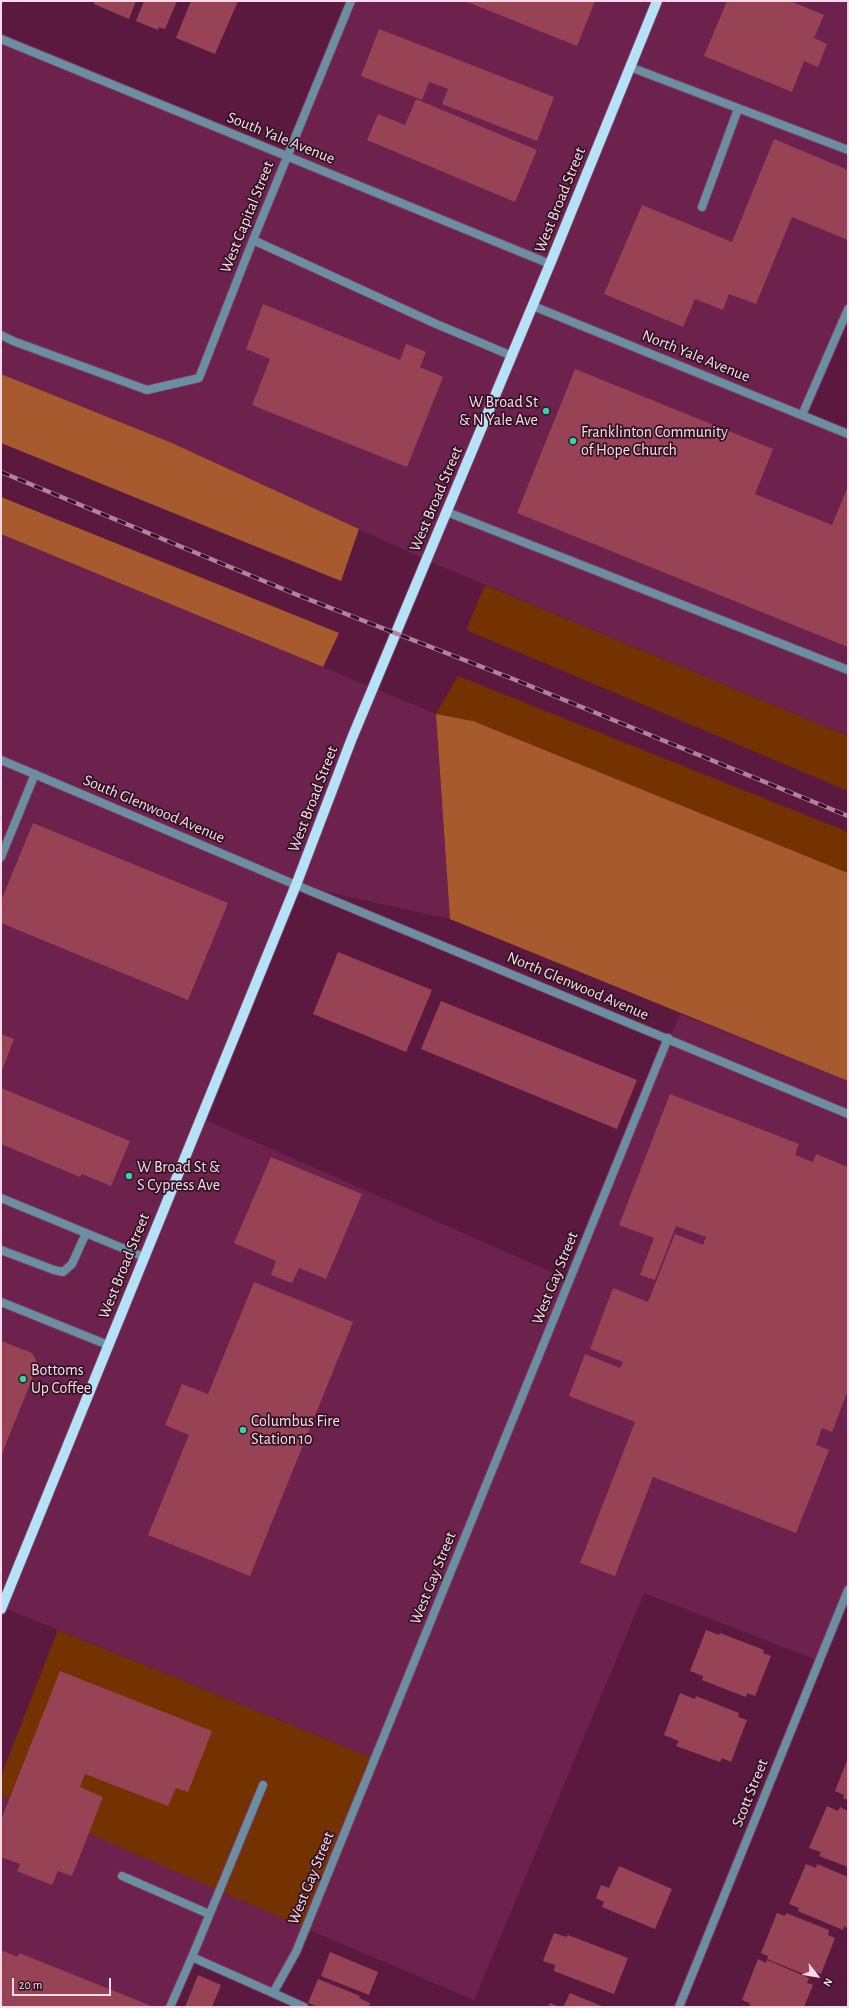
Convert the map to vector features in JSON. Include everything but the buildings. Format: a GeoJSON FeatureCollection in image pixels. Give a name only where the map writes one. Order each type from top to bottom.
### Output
{"type":"FeatureCollection","features":[{"type":"Feature","properties":{"kind":"main road","name":"West Broad Street"},"geometry":{"type":"LineString","coordinates":[[1,1608],[296,885],[352,738],[533,306],[657,1]]}},
{"type":"Feature","properties":{"kind":"street","name":"West Capital Street"},"geometry":{"type":"LineString","coordinates":[[1,335],[13,342],[147,390],[199,378],[253,240],[351,1]]}},
{"type":"Feature","properties":{"kind":"street","name":"South Yale Avenue"},"geometry":{"type":"LineString","coordinates":[[1,39],[550,264]]}},
{"type":"Feature","properties":{"kind":"street"},"geometry":{"type":"LineString","coordinates":[[630,67],[848,150]]}},
{"type":"Feature","properties":{"kind":"street"},"geometry":{"type":"LineString","coordinates":[[702,207],[738,109]]}},
{"type":"Feature","properties":{"kind":"street"},"geometry":{"type":"LineString","coordinates":[[253,240],[434,323],[512,356]]}},
{"type":"Feature","properties":{"kind":"street","name":"North Yale Avenue"},"geometry":{"type":"LineString","coordinates":[[533,306],[848,434]]}},
{"type":"Feature","properties":{"kind":"street"},"geometry":{"type":"LineString","coordinates":[[802,415],[848,309]]}},
{"type":"Feature","properties":{"kind":"street"},"geometry":{"type":"LineString","coordinates":[[447,512],[848,670]]}},
{"type":"Feature","properties":{"kind":"street","name":"South Glenwood Avenue"},"geometry":{"type":"LineString","coordinates":[[1,760],[296,885]]}},
{"type":"Feature","properties":{"kind":"street"},"geometry":{"type":"LineString","coordinates":[[1,857],[35,774]]}},
{"type":"Feature","properties":{"kind":"street","name":"North Glenwood Avenue"},"geometry":{"type":"LineString","coordinates":[[296,885],[668,1038],[848,1114]]}},
{"type":"Feature","properties":{"kind":"street","name":"West Gay Street"},"geometry":{"type":"LineString","coordinates":[[272,1993],[296,1952],[668,1038]]}},
{"type":"Feature","properties":{"kind":"street"},"geometry":{"type":"LineString","coordinates":[[1,1198],[144,1257]]}},
{"type":"Feature","properties":{"kind":"street"},"geometry":{"type":"LineString","coordinates":[[1,1250],[63,1272],[72,1264],[86,1233]]}},
{"type":"Feature","properties":{"kind":"street"},"geometry":{"type":"LineString","coordinates":[[1,1302],[108,1345]]}},
{"type":"Feature","properties":{"kind":"street","name":"Scott Street"},"geometry":{"type":"LineString","coordinates":[[679,2007],[848,1590]]}},
{"type":"Feature","properties":{"kind":"street"},"geometry":{"type":"LineString","coordinates":[[170,2007],[263,1785]]}},
{"type":"Feature","properties":{"kind":"street"},"geometry":{"type":"LineString","coordinates":[[122,1876],[209,1914]]}},
{"type":"Feature","properties":{"kind":"street"},"geometry":{"type":"LineString","coordinates":[[192,1957],[304,2007]]}},
{"type":"Feature","properties":{"kind":"shaded area"},"geometry":{"type":"Polygon","coordinates":[[[351,1],[848,1],[848,309],[802,415],[848,434],[848,736],[426,560],[172,443],[1,374],[1,39],[287,155],[351,1]]]}},
{"type":"Feature","properties":{"kind":"shaded area"},"geometry":{"type":"Polygon","coordinates":[[[1,374],[172,443],[359,529],[341,581],[1,443],[1,374]]]}},
{"type":"Feature","properties":{"kind":"shaded area"},"geometry":{"type":"Polygon","coordinates":[[[1,497],[339,633],[323,667],[1,534],[1,497]]]}},
{"type":"Feature","properties":{"kind":"shaded area"},"geometry":{"type":"Polygon","coordinates":[[[1,534],[436,714],[450,919],[296,885],[201,1118],[570,1280],[680,1014],[848,1081],[848,1590],[819,1661],[644,1593],[474,2000],[305,1928],[273,1993],[192,1957],[170,2007],[1,2007],[1,1795],[305,1927],[375,1759],[2,1607],[1,1609],[1,534]]]}},
{"type":"Feature","properties":{"kind":"shaded area"},"geometry":{"type":"Polygon","coordinates":[[[485,585],[848,736],[848,791],[466,630],[485,585]]]}},
{"type":"Feature","properties":{"kind":"shaded area"},"geometry":{"type":"Polygon","coordinates":[[[458,676],[848,832],[848,873],[473,721],[436,714],[458,676]]]}},
{"type":"Feature","properties":{"kind":"shaded area"},"geometry":{"type":"Polygon","coordinates":[[[436,714],[473,721],[848,873],[848,1081],[450,919],[436,714]]]}},
{"type":"Feature","properties":{"kind":"shaded area"},"geometry":{"type":"Polygon","coordinates":[[[58,1630],[375,1759],[305,1928],[1,1795],[1,1776],[58,1630]]]}},
{"type":"Feature","properties":{"kind":"railway"},"geometry":{"type":"LineString","coordinates":[[1,472],[300,596],[513,679],[848,816]]}},
{"type":"Feature","properties":{"kind":"place","name":"W Broad St & N Yale Ave"},"geometry":{"type":"Point","coordinates":[546,411]}},
{"type":"Feature","properties":{"kind":"place","name":"Franklinton Community of Hope Church"},"geometry":{"type":"Point","coordinates":[573,441]}},
{"type":"Feature","properties":{"kind":"place","name":"W Broad St & S Cypress Ave"},"geometry":{"type":"Point","coordinates":[129,1176]}},
{"type":"Feature","properties":{"kind":"place","name":"Bottoms Up Coffee"},"geometry":{"type":"Point","coordinates":[23,1379]}},
{"type":"Feature","properties":{"kind":"place","name":"Columbus Fire Station 10"},"geometry":{"type":"Point","coordinates":[243,1430]}}]}
